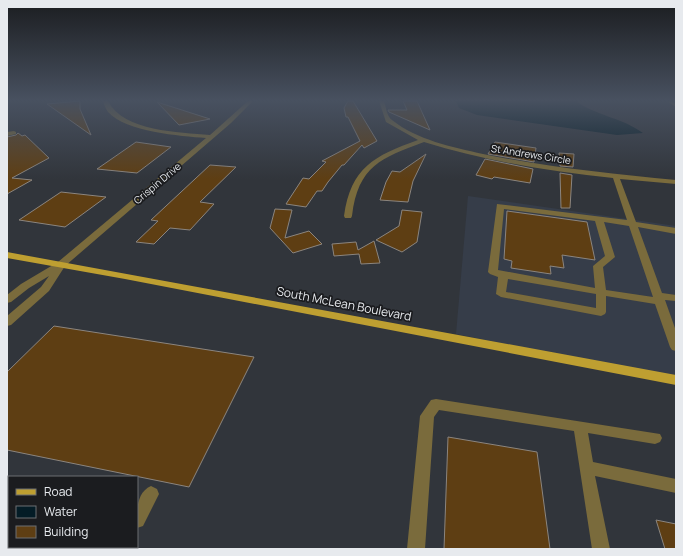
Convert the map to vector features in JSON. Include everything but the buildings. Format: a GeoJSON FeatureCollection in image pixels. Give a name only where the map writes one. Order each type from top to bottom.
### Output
{"type":"FeatureCollection","features":[{"type":"Feature","properties":{"kind":"main road","name":"South McLean Boulevard"},"geometry":{"type":"LineString","coordinates":[[7,255],[676,380]]}},
{"type":"Feature","properties":{"kind":"street"},"geometry":{"type":"LineString","coordinates":[[147,127],[166,132],[211,137]]}},
{"type":"Feature","properties":{"kind":"street","name":"Crispin Drive"},"geometry":{"type":"LineString","coordinates":[[7,300],[25,286],[61,264],[222,127]]}},
{"type":"Feature","properties":{"kind":"street","name":"St Andrews Circle"},"geometry":{"type":"LineString","coordinates":[[397,127],[422,140],[459,151],[498,159],[616,177],[676,182]]}},
{"type":"Feature","properties":{"kind":"street"},"geometry":{"type":"LineString","coordinates":[[7,134],[14,133]]}},
{"type":"Feature","properties":{"kind":"street"},"geometry":{"type":"LineString","coordinates":[[348,216],[349,200],[353,187],[367,169],[386,154],[422,140]]}},
{"type":"Feature","properties":{"kind":"street"},"geometry":{"type":"LineString","coordinates":[[616,177],[676,347]]}},
{"type":"Feature","properties":{"kind":"street"},"geometry":{"type":"LineString","coordinates":[[676,232],[599,219],[500,206],[493,272],[601,292],[659,298],[676,298]]}},
{"type":"Feature","properties":{"kind":"street"},"geometry":{"type":"LineString","coordinates":[[503,275],[501,294],[601,312],[601,292],[598,266],[610,257],[599,219]]}},
{"type":"Feature","properties":{"kind":"street","name":"Crispin Drive"},"geometry":{"type":"LineString","coordinates":[[7,322],[45,289],[61,264]]}},
{"type":"Feature","properties":{"kind":"street"},"geometry":{"type":"LineString","coordinates":[[416,549],[427,416],[436,404],[655,438]]}},
{"type":"Feature","properties":{"kind":"street"},"geometry":{"type":"LineString","coordinates":[[580,426],[601,549]]}},
{"type":"Feature","properties":{"kind":"street"},"geometry":{"type":"LineString","coordinates":[[586,467],[676,486]]}},
{"type":"Feature","properties":{"kind":"street"},"geometry":{"type":"LineString","coordinates":[[138,518],[151,494]]}},
{"type":"Feature","properties":{"kind":"shaded area"},"geometry":{"type":"Polygon","coordinates":[[[468,196],[676,226],[676,378],[456,334],[468,196]]]}},
{"type":"Feature","properties":{"kind":"water"},"geometry":{"type":"Polygon","coordinates":[[[561,127],[633,127],[643,133],[617,135],[561,127]]]}}]}
